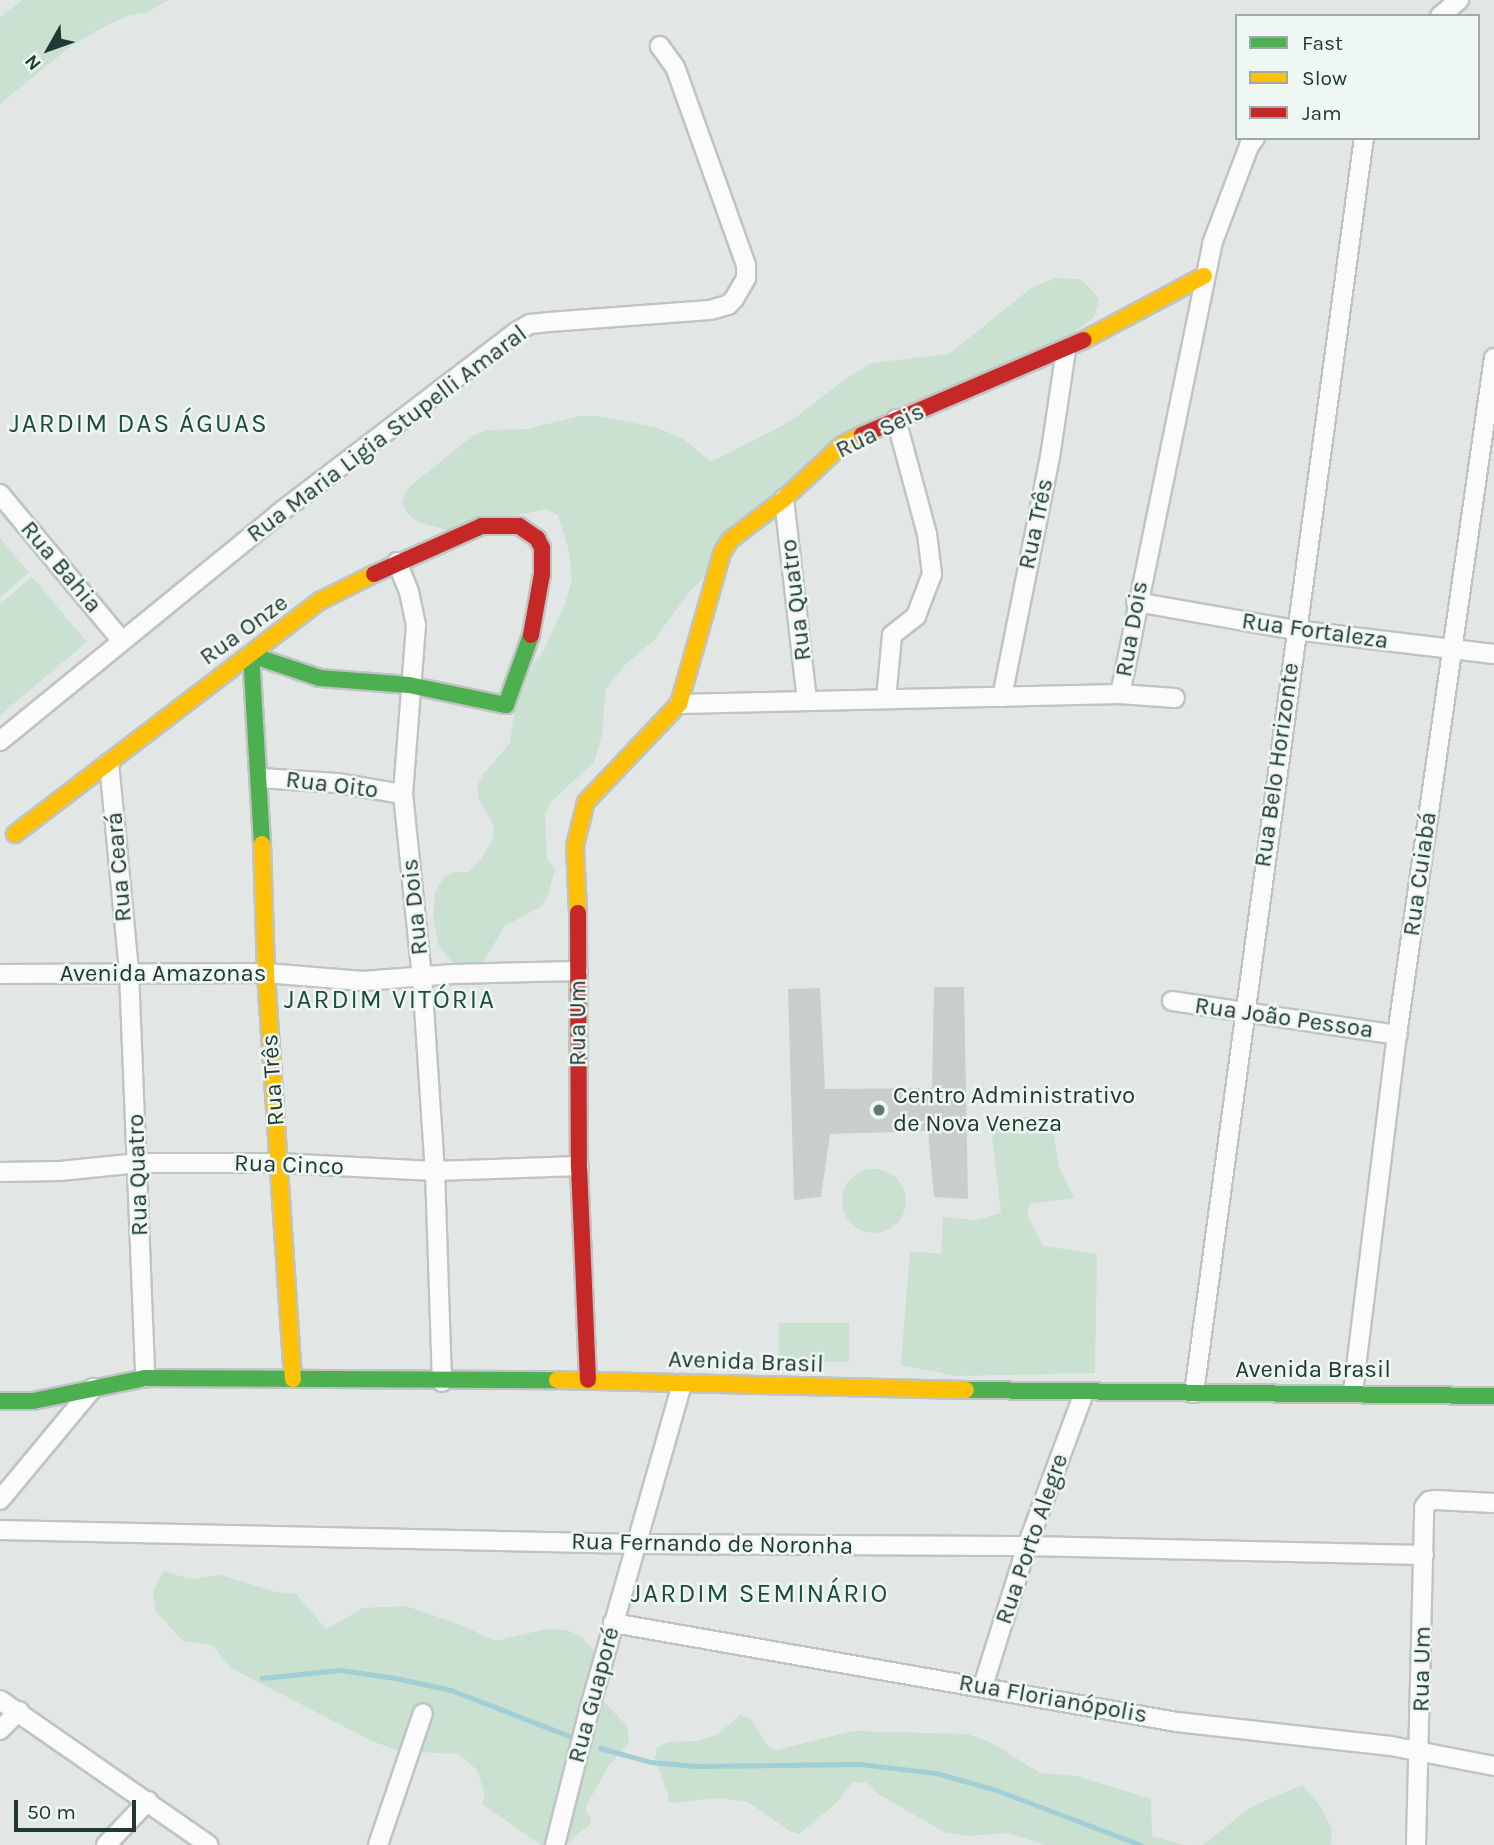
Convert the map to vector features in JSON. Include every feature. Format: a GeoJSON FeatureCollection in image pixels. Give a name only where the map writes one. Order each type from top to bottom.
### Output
{"type":"FeatureCollection","features":[{"type":"Feature","properties":{"kind":"street"},"geometry":{"type":"LineString","coordinates":[[1442,14],[1459,0]]}},
{"type":"Feature","properties":{"kind":"street","name":"Rua Maria Ligia Stupelli Amaral"},"geometry":{"type":"LineString","coordinates":[[0,741],[278,514],[523,328],[550,322],[710,310],[728,305],[734,299],[742,289],[746,265],[675,67],[660,46]]}},
{"type":"Feature","properties":{"kind":"street","name":"Rua Dois"},"geometry":{"type":"LineString","coordinates":[[679,704],[1120,694],[1136,602],[1204,276],[1212,244],[1254,140]]}},
{"type":"Feature","properties":{"kind":"street","name":"Rua Belo Horizonte"},"geometry":{"type":"LineString","coordinates":[[1194,1393],[1243,1013],[1364,140]]}},
{"type":"Feature","properties":{"kind":"street","name":"Rua Seis"},"geometry":{"type":"LineString","coordinates":[[679,704],[722,553],[730,540],[784,499],[842,445],[896,419],[1066,350],[1204,276]]}},
{"type":"Feature","properties":{"kind":"street","name":"Rua Três"},"geometry":{"type":"LineString","coordinates":[[1002,697],[1050,457],[1066,350]]}},
{"type":"Feature","properties":{"kind":"street","name":"Rua Cuiabá"},"geometry":{"type":"LineString","coordinates":[[1353,1392],[1397,1035],[1494,358]]}},
{"type":"Feature","properties":{"kind":"street"},"geometry":{"type":"LineString","coordinates":[[886,699],[892,635],[916,616],[932,574],[927,534],[896,419]]}},
{"type":"Feature","properties":{"kind":"street","name":"Rua Bahia"},"geometry":{"type":"LineString","coordinates":[[0,494],[121,640]]}},
{"type":"Feature","properties":{"kind":"street","name":"Rua Quatro"},"geometry":{"type":"LineString","coordinates":[[784,499],[807,701]]}},
{"type":"Feature","properties":{"kind":"street","name":"Rua Onze"},"geometry":{"type":"LineString","coordinates":[[15,834],[320,601],[397,562],[482,526],[519,526],[529,530],[541,548],[542,574],[526,656],[506,705],[410,685]]}},
{"type":"Feature","properties":{"kind":"street","name":"Rua Dois"},"geometry":{"type":"LineString","coordinates":[[397,562],[409,592],[416,625],[404,794],[422,977],[435,1171],[442,1382]]}},
{"type":"Feature","properties":{"kind":"street","name":"Rua Fortaleza"},"geometry":{"type":"LineString","coordinates":[[1136,602],[1295,630],[1494,654]]}},
{"type":"Feature","properties":{"kind":"street"},"geometry":{"type":"LineString","coordinates":[[251,655],[320,678],[410,685]]}},
{"type":"Feature","properties":{"kind":"street","name":"Rua Três"},"geometry":{"type":"LineString","coordinates":[[251,655],[260,778],[266,973],[293,1379]]}},
{"type":"Feature","properties":{"kind":"street"},"geometry":{"type":"LineString","coordinates":[[1120,694],[1175,698]]}},
{"type":"Feature","properties":{"kind":"street","name":"Rua Um"},"geometry":{"type":"LineString","coordinates":[[588,1380],[579,1167],[575,846],[579,821],[586,802],[679,704]]}},
{"type":"Feature","properties":{"kind":"street","name":"Rua Ceará"},"geometry":{"type":"LineString","coordinates":[[109,762],[129,972]]}},
{"type":"Feature","properties":{"kind":"street","name":"Rua Oito"},"geometry":{"type":"LineString","coordinates":[[260,778],[337,783],[404,794]]}},
{"type":"Feature","properties":{"kind":"street","name":"Avenida Amazonas"},"geometry":{"type":"LineString","coordinates":[[0,974],[266,973],[363,981],[453,974],[578,971]]}},
{"type":"Feature","properties":{"kind":"street","name":"Rua Quatro"},"geometry":{"type":"LineString","coordinates":[[129,972],[139,1163],[145,1378]]}},
{"type":"Feature","properties":{"kind":"street","name":"Rua João Pessoa"},"geometry":{"type":"LineString","coordinates":[[1172,1001],[1397,1035]]}},
{"type":"Feature","properties":{"kind":"street","name":"Rua Cinco"},"geometry":{"type":"LineString","coordinates":[[0,1172],[60,1171],[139,1163],[278,1163],[435,1171],[579,1167]]}},
{"type":"Feature","properties":{"kind":"street","name":"Avenida Brasil"},"geometry":{"type":"LineString","coordinates":[[0,1401],[33,1401],[145,1378],[442,1382],[588,1380],[1084,1393],[1353,1392],[1494,1396]]}},
{"type":"Feature","properties":{"kind":"street","name":"Rua Guaporé"},"geometry":{"type":"LineString","coordinates":[[555,1845],[613,1623],[682,1384]]}},
{"type":"Feature","properties":{"kind":"street"},"geometry":{"type":"LineString","coordinates":[[0,1500],[93,1388]]}},
{"type":"Feature","properties":{"kind":"street","name":"Rua Porto Alegre"},"geometry":{"type":"LineString","coordinates":[[983,1686],[1027,1546],[1084,1393]]}},
{"type":"Feature","properties":{"kind":"street","name":"Rua Um"},"geometry":{"type":"LineString","coordinates":[[1416,1845],[1424,1507],[1429,1501],[1436,1500],[1494,1503]]}},
{"type":"Feature","properties":{"kind":"street","name":"Rua Fernando de Noronha"},"geometry":{"type":"LineString","coordinates":[[0,1530],[636,1544],[1027,1546],[1424,1555]]}},
{"type":"Feature","properties":{"kind":"street","name":"Rua Florianópolis"},"geometry":{"type":"LineString","coordinates":[[613,1623],[1177,1722],[1420,1752],[1494,1766]]}},
{"type":"Feature","properties":{"kind":"street"},"geometry":{"type":"LineString","coordinates":[[0,1700],[209,1845]]}},
{"type":"Feature","properties":{"kind":"street"},"geometry":{"type":"LineString","coordinates":[[0,1730],[19,1711]]}},
{"type":"Feature","properties":{"kind":"street"},"geometry":{"type":"LineString","coordinates":[[379,1845],[423,1713]]}},
{"type":"Feature","properties":{"kind":"street"},"geometry":{"type":"LineString","coordinates":[[106,1845],[148,1801]]}},
{"type":"Feature","properties":{"kind":"street"},"geometry":{"type":"LineString","coordinates":[[1405,1845],[1416,1813]]}},
{"type":"Feature","properties":{"kind":"green space"},"geometry":{"type":"Polygon","coordinates":[[[22,0],[169,0],[148,12],[127,16],[71,46],[0,104],[0,18],[22,0]]]}},
{"type":"Feature","properties":{"kind":"green space"},"geometry":{"type":"Polygon","coordinates":[[[1054,278],[1080,279],[1091,289],[1099,300],[1094,317],[1073,333],[826,464],[690,591],[655,639],[625,665],[606,688],[602,735],[594,762],[551,802],[545,814],[547,858],[555,869],[542,906],[505,926],[484,960],[471,969],[458,969],[439,946],[433,919],[435,892],[444,877],[455,872],[468,872],[479,862],[493,839],[494,826],[479,800],[477,786],[483,774],[510,743],[514,713],[534,662],[541,656],[565,604],[572,580],[569,551],[558,515],[546,509],[447,530],[418,522],[407,513],[402,502],[407,489],[472,436],[486,430],[526,429],[580,416],[596,416],[655,427],[682,438],[710,461],[717,459],[791,421],[871,363],[949,354],[1030,289],[1054,278]]]}},
{"type":"Feature","properties":{"kind":"green space"},"geometry":{"type":"Polygon","coordinates":[[[0,538],[29,573],[0,597],[0,538]]]}},
{"type":"Feature","properties":{"kind":"green space"},"geometry":{"type":"Polygon","coordinates":[[[32,577],[87,642],[0,715],[0,604],[32,577]]]}},
{"type":"Feature","properties":{"kind":"green space"},"geometry":{"type":"Polygon","coordinates":[[[1050,1115],[1059,1167],[1074,1198],[1029,1204],[1028,1216],[1043,1246],[1097,1254],[1095,1373],[957,1376],[901,1365],[910,1251],[941,1254],[943,1217],[976,1220],[1001,1213],[992,1138],[1001,1119],[1050,1115]]]}},
{"type":"Feature","properties":{"kind":"green space"},"geometry":{"type":"Polygon","coordinates":[[[868,1169],[880,1169],[897,1178],[904,1189],[904,1213],[897,1224],[880,1233],[868,1233],[856,1228],[847,1219],[842,1207],[842,1195],[847,1183],[856,1174],[868,1169]]]}},
{"type":"Feature","properties":{"kind":"green space"},"geometry":{"type":"Polygon","coordinates":[[[779,1323],[849,1323],[849,1362],[779,1361],[779,1323]]]}},
{"type":"Feature","properties":{"kind":"green space"},"geometry":{"type":"Polygon","coordinates":[[[164,1571],[189,1579],[221,1575],[279,1593],[296,1594],[326,1629],[363,1608],[406,1606],[461,1625],[495,1641],[547,1629],[566,1630],[581,1636],[597,1654],[600,1698],[627,1726],[629,1741],[608,1767],[587,1804],[586,1812],[591,1817],[591,1823],[565,1845],[541,1845],[482,1804],[485,1794],[477,1770],[458,1754],[399,1751],[372,1741],[231,1668],[212,1645],[183,1641],[156,1612],[153,1591],[164,1571]]]}},
{"type":"Feature","properties":{"kind":"green space"},"geometry":{"type":"Polygon","coordinates":[[[740,1715],[752,1720],[767,1745],[777,1750],[853,1731],[967,1734],[990,1742],[1040,1773],[1077,1776],[1151,1799],[1152,1836],[1184,1845],[1045,1845],[1008,1833],[968,1836],[944,1832],[880,1795],[865,1782],[852,1783],[835,1804],[799,1834],[790,1831],[748,1802],[721,1798],[668,1803],[668,1794],[655,1759],[657,1748],[668,1742],[696,1741],[717,1735],[740,1715]]]}},
{"type":"Feature","properties":{"kind":"green space"},"geometry":{"type":"Polygon","coordinates":[[[1302,1785],[1321,1807],[1332,1830],[1331,1845],[1197,1845],[1204,1844],[1251,1807],[1302,1785]]]}},
{"type":"Feature","properties":{"kind":"building","name":"Centro Administrativo de Nova Veneza"},"geometry":{"type":"Polygon","coordinates":[[[934,987],[964,987],[968,1199],[934,1197],[928,1131],[830,1134],[821,1197],[794,1200],[788,989],[820,988],[825,1089],[932,1088],[934,987]]]}},
{"type":"Feature","properties":{"kind":"waterway"},"geometry":{"type":"LineString","coordinates":[[262,1678],[340,1670],[395,1678],[451,1690],[574,1738]]}},
{"type":"Feature","properties":{"kind":"waterway"},"geometry":{"type":"LineString","coordinates":[[600,1748],[651,1762],[695,1766],[860,1764],[936,1773],[996,1790],[1141,1845]]}},
{"type":"Feature","properties":{"kind":"traffic: fast"},"geometry":{"type":"LineString","coordinates":[[262,844],[251,655],[320,678],[409,685],[506,705],[531,635]]}},
{"type":"Feature","properties":{"kind":"traffic: fast"},"geometry":{"type":"LineString","coordinates":[[0,1401],[33,1401],[145,1378],[557,1380]]}},
{"type":"Feature","properties":{"kind":"traffic: fast"},"geometry":{"type":"LineString","coordinates":[[966,1390],[1494,1396]]}},
{"type":"Feature","properties":{"kind":"traffic: slow"},"geometry":{"type":"LineString","coordinates":[[1084,340],[1204,276]]}},
{"type":"Feature","properties":{"kind":"traffic: slow"},"geometry":{"type":"LineString","coordinates":[[578,913],[575,846],[586,802],[679,704],[722,553],[730,540],[784,499],[842,445],[862,435]]}},
{"type":"Feature","properties":{"kind":"traffic: slow"},"geometry":{"type":"LineString","coordinates":[[15,834],[320,601],[374,574]]}},
{"type":"Feature","properties":{"kind":"traffic: slow"},"geometry":{"type":"LineString","coordinates":[[262,844],[266,973],[293,1379]]}},
{"type":"Feature","properties":{"kind":"traffic: slow"},"geometry":{"type":"LineString","coordinates":[[557,1380],[966,1390]]}},
{"type":"Feature","properties":{"kind":"traffic: jam"},"geometry":{"type":"LineString","coordinates":[[862,435],[1084,340]]}},
{"type":"Feature","properties":{"kind":"traffic: jam"},"geometry":{"type":"LineString","coordinates":[[374,574],[482,526],[519,526],[537,538],[542,548],[542,574],[531,635]]}},
{"type":"Feature","properties":{"kind":"traffic: jam"},"geometry":{"type":"LineString","coordinates":[[578,913],[579,1166],[588,1380]]}},
{"type":"Feature","properties":{"kind":"place","name":"Centro Administrativo de Nova Veneza"},"geometry":{"type":"Point","coordinates":[879,1110]}},
{"type":"Feature","properties":{"kind":"district","name":"JARDIM DAS ÁGUAS"},"geometry":{"type":"Point","coordinates":[139,424]}},
{"type":"Feature","properties":{"kind":"district","name":"JARDIM VITÓRIA"},"geometry":{"type":"Point","coordinates":[390,1000]}},
{"type":"Feature","properties":{"kind":"district","name":"JARDIM SEMINÁRIO"},"geometry":{"type":"Point","coordinates":[760,1594]}}]}
